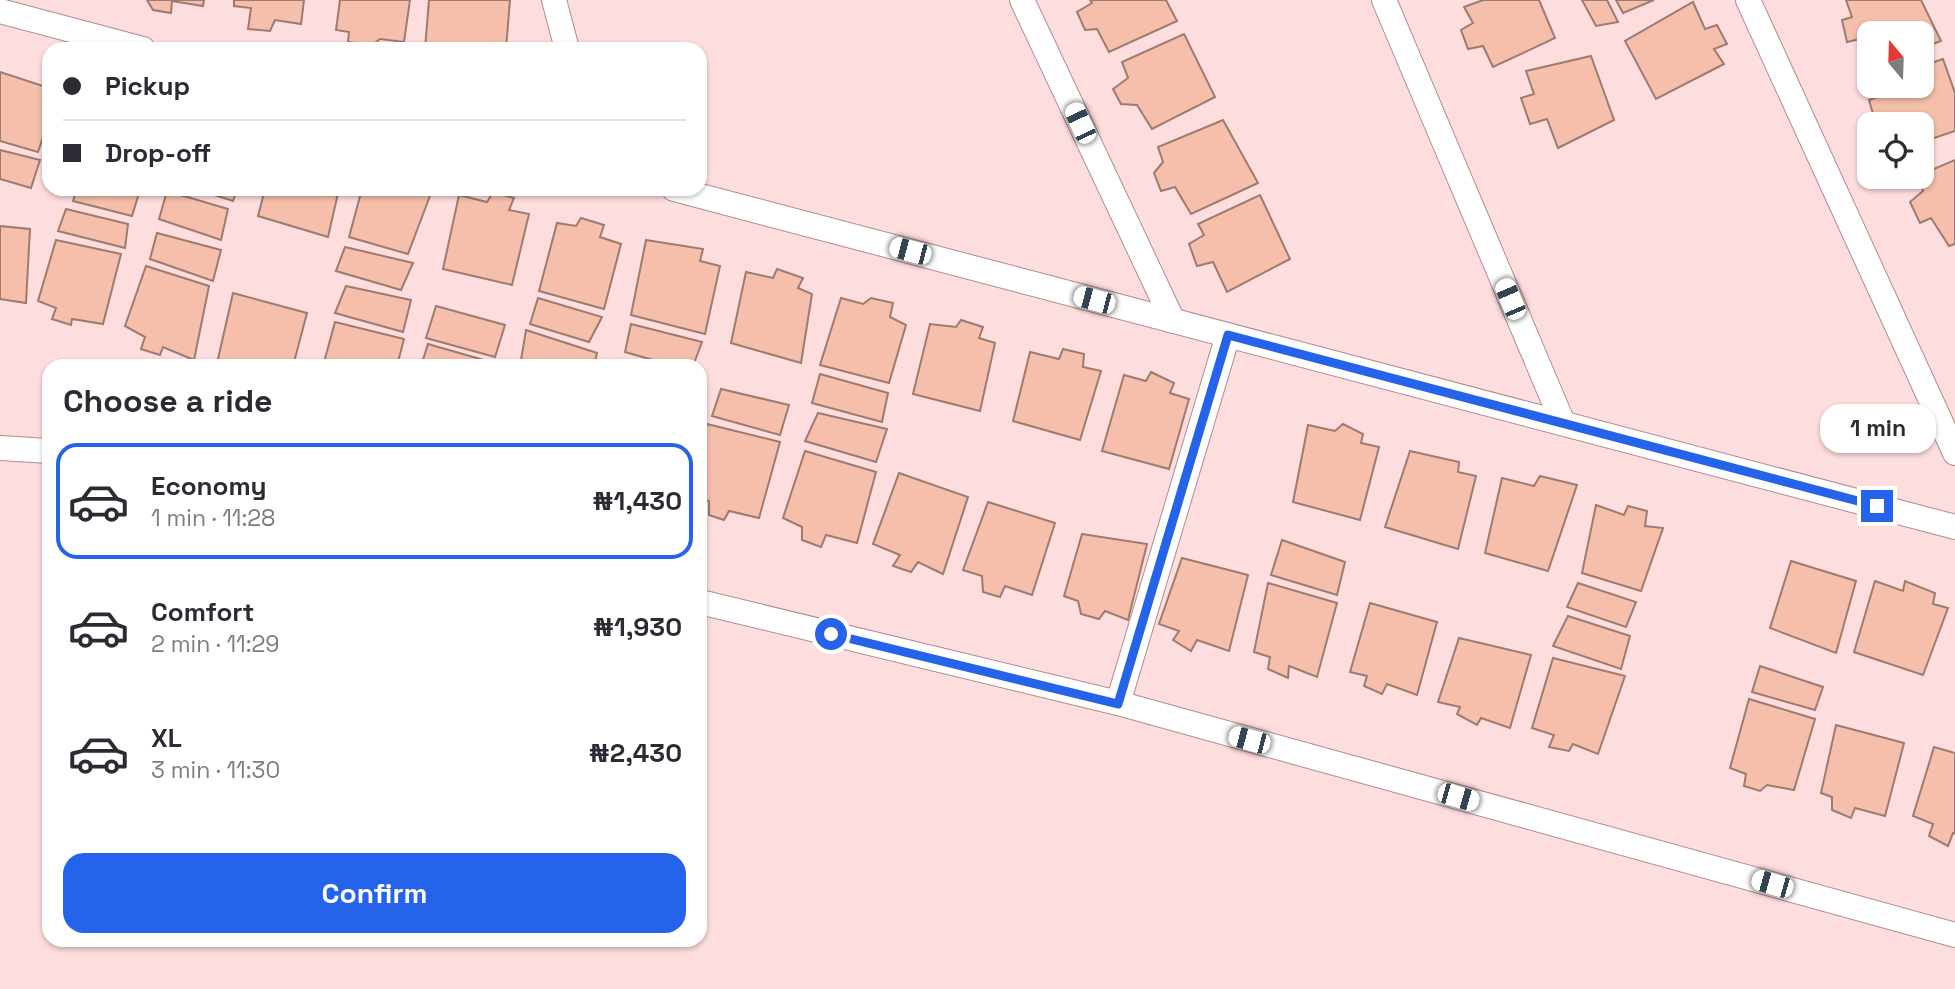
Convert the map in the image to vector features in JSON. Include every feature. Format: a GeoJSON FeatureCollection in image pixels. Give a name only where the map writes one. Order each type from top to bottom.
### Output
{"type":"FeatureCollection","features":[{"type":"Feature","properties":{"kind":"street"},"geometry":{"type":"LineString","coordinates":[[554,0],[565,42]]}},
{"type":"Feature","properties":{"kind":"street"},"geometry":{"type":"LineString","coordinates":[[1022,0],[1173,321]]}},
{"type":"Feature","properties":{"kind":"street"},"geometry":{"type":"LineString","coordinates":[[1384,0],[1563,423]]}},
{"type":"Feature","properties":{"kind":"street"},"geometry":{"type":"LineString","coordinates":[[1748,0],[1955,453]]}},
{"type":"Feature","properties":{"kind":"street"},"geometry":{"type":"LineString","coordinates":[[0,11],[116,42]]}},
{"type":"Feature","properties":{"kind":"street"},"geometry":{"type":"LineString","coordinates":[[700,196],[1955,527]]}},
{"type":"Feature","properties":{"kind":"street"},"geometry":{"type":"LineString","coordinates":[[1118,704],[1228,335]]}},
{"type":"Feature","properties":{"kind":"street"},"geometry":{"type":"LineString","coordinates":[[0,448],[42,451]]}},
{"type":"Feature","properties":{"kind":"street"},"geometry":{"type":"LineString","coordinates":[[707,604],[1118,704],[1955,935]]}},
{"type":"Feature","properties":{"kind":"building"},"geometry":{"type":"Polygon","coordinates":[[[147,0],[204,0],[203,6],[172,1],[171,13],[153,10],[147,0]]]}},
{"type":"Feature","properties":{"kind":"building"},"geometry":{"type":"Polygon","coordinates":[[[234,0],[304,0],[301,24],[275,20],[270,31],[248,29],[251,8],[234,6],[234,0]]]}},
{"type":"Feature","properties":{"kind":"building"},"geometry":{"type":"Polygon","coordinates":[[[340,0],[410,0],[404,42],[380,39],[376,42],[348,42],[349,32],[336,30],[340,0]]]}},
{"type":"Feature","properties":{"kind":"building"},"geometry":{"type":"Polygon","coordinates":[[[429,0],[510,0],[507,42],[426,42],[429,0]]]}},
{"type":"Feature","properties":{"kind":"building"},"geometry":{"type":"Polygon","coordinates":[[[1090,0],[1166,0],[1177,21],[1109,52],[1097,29],[1085,30],[1077,12],[1092,3],[1090,0]]]}},
{"type":"Feature","properties":{"kind":"building"},"geometry":{"type":"Polygon","coordinates":[[[1483,0],[1539,0],[1555,38],[1493,67],[1483,46],[1468,49],[1461,30],[1473,23],[1464,7],[1483,0]]]}},
{"type":"Feature","properties":{"kind":"building"},"geometry":{"type":"Polygon","coordinates":[[[1582,0],[1607,0],[1618,22],[1596,26],[1582,0]]]}},
{"type":"Feature","properties":{"kind":"building"},"geometry":{"type":"Polygon","coordinates":[[[1616,0],[1654,0],[1623,13],[1616,0]]]}},
{"type":"Feature","properties":{"kind":"building"},"geometry":{"type":"Polygon","coordinates":[[[1846,0],[1921,0],[1931,21],[1857,21],[1857,40],[1847,42],[1842,20],[1852,17],[1846,0]]]}},
{"type":"Feature","properties":{"kind":"building"},"geometry":{"type":"Polygon","coordinates":[[[1693,2],[1705,29],[1717,25],[1727,44],[1714,49],[1724,64],[1656,99],[1625,41],[1693,2]]]}},
{"type":"Feature","properties":{"kind":"building"},"geometry":{"type":"Polygon","coordinates":[[[1934,27],[1941,41],[1934,44],[1934,27]]]}},
{"type":"Feature","properties":{"kind":"building"},"geometry":{"type":"Polygon","coordinates":[[[1184,34],[1215,97],[1152,129],[1137,105],[1121,104],[1113,89],[1128,78],[1122,62],[1184,34]]]}},
{"type":"Feature","properties":{"kind":"building"},"geometry":{"type":"Polygon","coordinates":[[[1591,56],[1614,120],[1558,148],[1547,119],[1530,124],[1521,98],[1534,94],[1526,71],[1591,56]]]}},
{"type":"Feature","properties":{"kind":"building"},"geometry":{"type":"Polygon","coordinates":[[[1943,59],[1955,93],[1955,131],[1934,138],[1934,112],[1872,112],[1869,100],[1875,98],[1934,98],[1934,62],[1943,59]]]}},
{"type":"Feature","properties":{"kind":"building"},"geometry":{"type":"Polygon","coordinates":[[[0,72],[42,86],[42,140],[38,152],[0,141],[0,72]]]}},
{"type":"Feature","properties":{"kind":"building"},"geometry":{"type":"Polygon","coordinates":[[[1223,120],[1258,183],[1191,214],[1175,187],[1161,191],[1154,173],[1163,162],[1158,147],[1223,120]]]}},
{"type":"Feature","properties":{"kind":"building"},"geometry":{"type":"Polygon","coordinates":[[[0,150],[40,160],[31,188],[0,179],[0,150]]]}},
{"type":"Feature","properties":{"kind":"building"},"geometry":{"type":"Polygon","coordinates":[[[1955,160],[1955,244],[1949,246],[1931,218],[1920,223],[1910,202],[1922,189],[1934,189],[1934,169],[1955,160]]]}},
{"type":"Feature","properties":{"kind":"building"},"geometry":{"type":"Polygon","coordinates":[[[1260,195],[1290,259],[1227,292],[1213,262],[1197,266],[1189,244],[1204,235],[1198,224],[1260,195]]]}},
{"type":"Feature","properties":{"kind":"building"},"geometry":{"type":"Polygon","coordinates":[[[75,196],[138,196],[132,216],[73,201],[75,196]]]}},
{"type":"Feature","properties":{"kind":"building"},"geometry":{"type":"Polygon","coordinates":[[[166,196],[184,196],[228,209],[221,240],[159,219],[166,196]]]}},
{"type":"Feature","properties":{"kind":"building"},"geometry":{"type":"Polygon","coordinates":[[[218,196],[235,196],[233,201],[218,196]]]}},
{"type":"Feature","properties":{"kind":"building"},"geometry":{"type":"Polygon","coordinates":[[[263,196],[337,196],[328,237],[258,216],[263,196]]]}},
{"type":"Feature","properties":{"kind":"building"},"geometry":{"type":"Polygon","coordinates":[[[360,196],[430,196],[408,254],[349,237],[360,196]]]}},
{"type":"Feature","properties":{"kind":"building"},"geometry":{"type":"Polygon","coordinates":[[[459,196],[487,202],[491,196],[514,198],[509,210],[529,214],[512,285],[443,269],[459,196]]]}},
{"type":"Feature","properties":{"kind":"building"},"geometry":{"type":"Polygon","coordinates":[[[66,209],[128,224],[125,248],[58,231],[66,209]]]}},
{"type":"Feature","properties":{"kind":"building"},"geometry":{"type":"Polygon","coordinates":[[[581,218],[604,225],[600,237],[621,244],[604,309],[539,291],[557,223],[576,226],[581,218]]]}},
{"type":"Feature","properties":{"kind":"building"},"geometry":{"type":"Polygon","coordinates":[[[0,226],[30,229],[26,303],[0,299],[0,226]]]}},
{"type":"Feature","properties":{"kind":"building"},"geometry":{"type":"Polygon","coordinates":[[[157,233],[221,250],[213,281],[150,259],[157,233]]]}},
{"type":"Feature","properties":{"kind":"building"},"geometry":{"type":"Polygon","coordinates":[[[56,240],[121,254],[103,324],[72,319],[71,325],[52,319],[56,308],[38,301],[56,240]]]}},
{"type":"Feature","properties":{"kind":"building"},"geometry":{"type":"Polygon","coordinates":[[[646,240],[703,249],[700,261],[720,266],[705,334],[631,315],[646,240]]]}},
{"type":"Feature","properties":{"kind":"building"},"geometry":{"type":"Polygon","coordinates":[[[345,247],[413,263],[401,290],[336,271],[345,247]]]}},
{"type":"Feature","properties":{"kind":"building"},"geometry":{"type":"Polygon","coordinates":[[[146,266],[209,286],[194,359],[163,347],[160,355],[141,349],[145,337],[125,326],[146,266]]]}},
{"type":"Feature","properties":{"kind":"building"},"geometry":{"type":"Polygon","coordinates":[[[777,269],[803,278],[798,288],[812,294],[801,363],[731,343],[746,272],[773,278],[777,269]]]}},
{"type":"Feature","properties":{"kind":"building"},"geometry":{"type":"Polygon","coordinates":[[[346,286],[411,300],[403,332],[335,313],[346,286]]]}},
{"type":"Feature","properties":{"kind":"building"},"geometry":{"type":"Polygon","coordinates":[[[233,293],[307,313],[295,359],[218,359],[233,293]]]}},
{"type":"Feature","properties":{"kind":"building"},"geometry":{"type":"Polygon","coordinates":[[[538,298],[602,317],[589,342],[530,324],[538,298]]]}},
{"type":"Feature","properties":{"kind":"building"},"geometry":{"type":"Polygon","coordinates":[[[841,298],[863,304],[871,298],[893,303],[890,317],[906,325],[889,383],[820,365],[841,298]]]}},
{"type":"Feature","properties":{"kind":"building"},"geometry":{"type":"Polygon","coordinates":[[[436,306],[505,325],[495,357],[426,338],[436,306]]]}},
{"type":"Feature","properties":{"kind":"building"},"geometry":{"type":"Polygon","coordinates":[[[961,320],[983,327],[979,338],[995,343],[980,411],[913,394],[930,324],[956,327],[961,320]]]}},
{"type":"Feature","properties":{"kind":"building"},"geometry":{"type":"Polygon","coordinates":[[[335,322],[404,339],[399,359],[325,359],[335,322]]]}},
{"type":"Feature","properties":{"kind":"building"},"geometry":{"type":"Polygon","coordinates":[[[631,324],[702,342],[696,359],[650,359],[625,352],[631,324]]]}},
{"type":"Feature","properties":{"kind":"building"},"geometry":{"type":"Polygon","coordinates":[[[526,330],[597,353],[596,359],[521,359],[526,330]]]}},
{"type":"Feature","properties":{"kind":"building"},"geometry":{"type":"Polygon","coordinates":[[[428,344],[480,359],[423,359],[428,344]]]}},
{"type":"Feature","properties":{"kind":"building"},"geometry":{"type":"Polygon","coordinates":[[[1063,349],[1084,354],[1083,367],[1101,371],[1080,440],[1013,421],[1030,352],[1059,359],[1063,349]]]}},
{"type":"Feature","properties":{"kind":"building"},"geometry":{"type":"Polygon","coordinates":[[[1151,372],[1174,383],[1170,393],[1189,399],[1169,469],[1102,451],[1124,375],[1146,381],[1151,372]]]}},
{"type":"Feature","properties":{"kind":"building"},"geometry":{"type":"Polygon","coordinates":[[[820,374],[888,393],[882,422],[812,403],[820,374]]]}},
{"type":"Feature","properties":{"kind":"building"},"geometry":{"type":"Polygon","coordinates":[[[721,389],[789,405],[780,435],[712,416],[721,389]]]}},
{"type":"Feature","properties":{"kind":"building"},"geometry":{"type":"Polygon","coordinates":[[[818,413],[887,429],[876,462],[805,441],[818,413]]]}},
{"type":"Feature","properties":{"kind":"building"},"geometry":{"type":"Polygon","coordinates":[[[707,424],[780,442],[759,518],[729,511],[724,520],[709,515],[707,424]]]}},
{"type":"Feature","properties":{"kind":"building"},"geometry":{"type":"Polygon","coordinates":[[[1343,424],[1363,434],[1361,443],[1379,447],[1360,520],[1293,502],[1308,425],[1335,431],[1343,424]]]}},
{"type":"Feature","properties":{"kind":"building"},"geometry":{"type":"Polygon","coordinates":[[[805,451],[876,472],[857,543],[826,535],[821,547],[802,540],[802,527],[783,518],[805,451]]]}},
{"type":"Feature","properties":{"kind":"building"},"geometry":{"type":"Polygon","coordinates":[[[1410,451],[1459,462],[1458,472],[1476,476],[1458,549],[1385,527],[1410,451]]]}},
{"type":"Feature","properties":{"kind":"building"},"geometry":{"type":"Polygon","coordinates":[[[899,473],[968,497],[943,574],[918,562],[911,572],[893,566],[900,555],[873,544],[899,473]]]}},
{"type":"Feature","properties":{"kind":"building"},"geometry":{"type":"Polygon","coordinates":[[[1540,476],[1577,485],[1548,571],[1485,553],[1502,478],[1534,486],[1540,476]]]}},
{"type":"Feature","properties":{"kind":"building"},"geometry":{"type":"Polygon","coordinates":[[[988,502],[1055,523],[1032,595],[1005,586],[1000,597],[983,592],[982,576],[963,570],[988,502]]]}},
{"type":"Feature","properties":{"kind":"building"},"geometry":{"type":"Polygon","coordinates":[[[1596,505],[1624,515],[1628,506],[1647,511],[1645,526],[1663,528],[1641,591],[1582,573],[1596,505]]]}},
{"type":"Feature","properties":{"kind":"building"},"geometry":{"type":"Polygon","coordinates":[[[1082,534],[1147,544],[1128,620],[1105,611],[1099,619],[1081,614],[1078,601],[1064,596],[1082,534]]]}},
{"type":"Feature","properties":{"kind":"building"},"geometry":{"type":"Polygon","coordinates":[[[1282,540],[1345,562],[1337,595],[1271,575],[1282,540]]]}},
{"type":"Feature","properties":{"kind":"building"},"geometry":{"type":"Polygon","coordinates":[[[1182,558],[1248,575],[1229,651],[1197,640],[1191,651],[1173,640],[1179,631],[1159,624],[1182,558]]]}},
{"type":"Feature","properties":{"kind":"building"},"geometry":{"type":"Polygon","coordinates":[[[1791,561],[1856,581],[1836,653],[1770,628],[1791,561]]]}},
{"type":"Feature","properties":{"kind":"building"},"geometry":{"type":"Polygon","coordinates":[[[1875,581],[1903,591],[1905,581],[1935,593],[1933,604],[1948,608],[1923,675],[1854,652],[1875,581]]]}},
{"type":"Feature","properties":{"kind":"building"},"geometry":{"type":"Polygon","coordinates":[[[1268,583],[1337,603],[1317,677],[1289,666],[1288,678],[1268,669],[1270,657],[1254,652],[1268,583]]]}},
{"type":"Feature","properties":{"kind":"building"},"geometry":{"type":"Polygon","coordinates":[[[1578,583],[1636,602],[1626,627],[1567,607],[1578,583]]]}},
{"type":"Feature","properties":{"kind":"building"},"geometry":{"type":"Polygon","coordinates":[[[1370,603],[1437,622],[1417,695],[1387,684],[1382,694],[1364,686],[1367,676],[1350,672],[1370,603]]]}},
{"type":"Feature","properties":{"kind":"building"},"geometry":{"type":"Polygon","coordinates":[[[1568,616],[1630,636],[1621,669],[1553,646],[1568,616]]]}},
{"type":"Feature","properties":{"kind":"building"},"geometry":{"type":"Polygon","coordinates":[[[1459,638],[1531,655],[1510,728],[1481,718],[1477,725],[1457,714],[1460,707],[1438,702],[1459,638]]]}},
{"type":"Feature","properties":{"kind":"building"},"geometry":{"type":"Polygon","coordinates":[[[1553,658],[1625,676],[1598,754],[1573,744],[1569,751],[1549,747],[1554,735],[1532,728],[1553,658]]]}},
{"type":"Feature","properties":{"kind":"building"},"geometry":{"type":"Polygon","coordinates":[[[1760,666],[1823,687],[1815,710],[1752,692],[1760,666]]]}},
{"type":"Feature","properties":{"kind":"building"},"geometry":{"type":"Polygon","coordinates":[[[1749,699],[1815,719],[1794,790],[1767,785],[1760,791],[1744,786],[1746,774],[1730,768],[1749,699]]]}},
{"type":"Feature","properties":{"kind":"building"},"geometry":{"type":"Polygon","coordinates":[[[1836,725],[1904,743],[1885,816],[1855,808],[1851,818],[1832,810],[1832,797],[1821,793],[1836,725]]]}},
{"type":"Feature","properties":{"kind":"building"},"geometry":{"type":"Polygon","coordinates":[[[1934,747],[1955,753],[1955,834],[1953,833],[1948,846],[1929,836],[1933,824],[1913,816],[1934,747]]]}},
{"type":"Feature","properties":{"kind":"route"},"geometry":{"type":"LineString","coordinates":[[831,634],[1118,704],[1228,335],[1877,506]]}}]}
